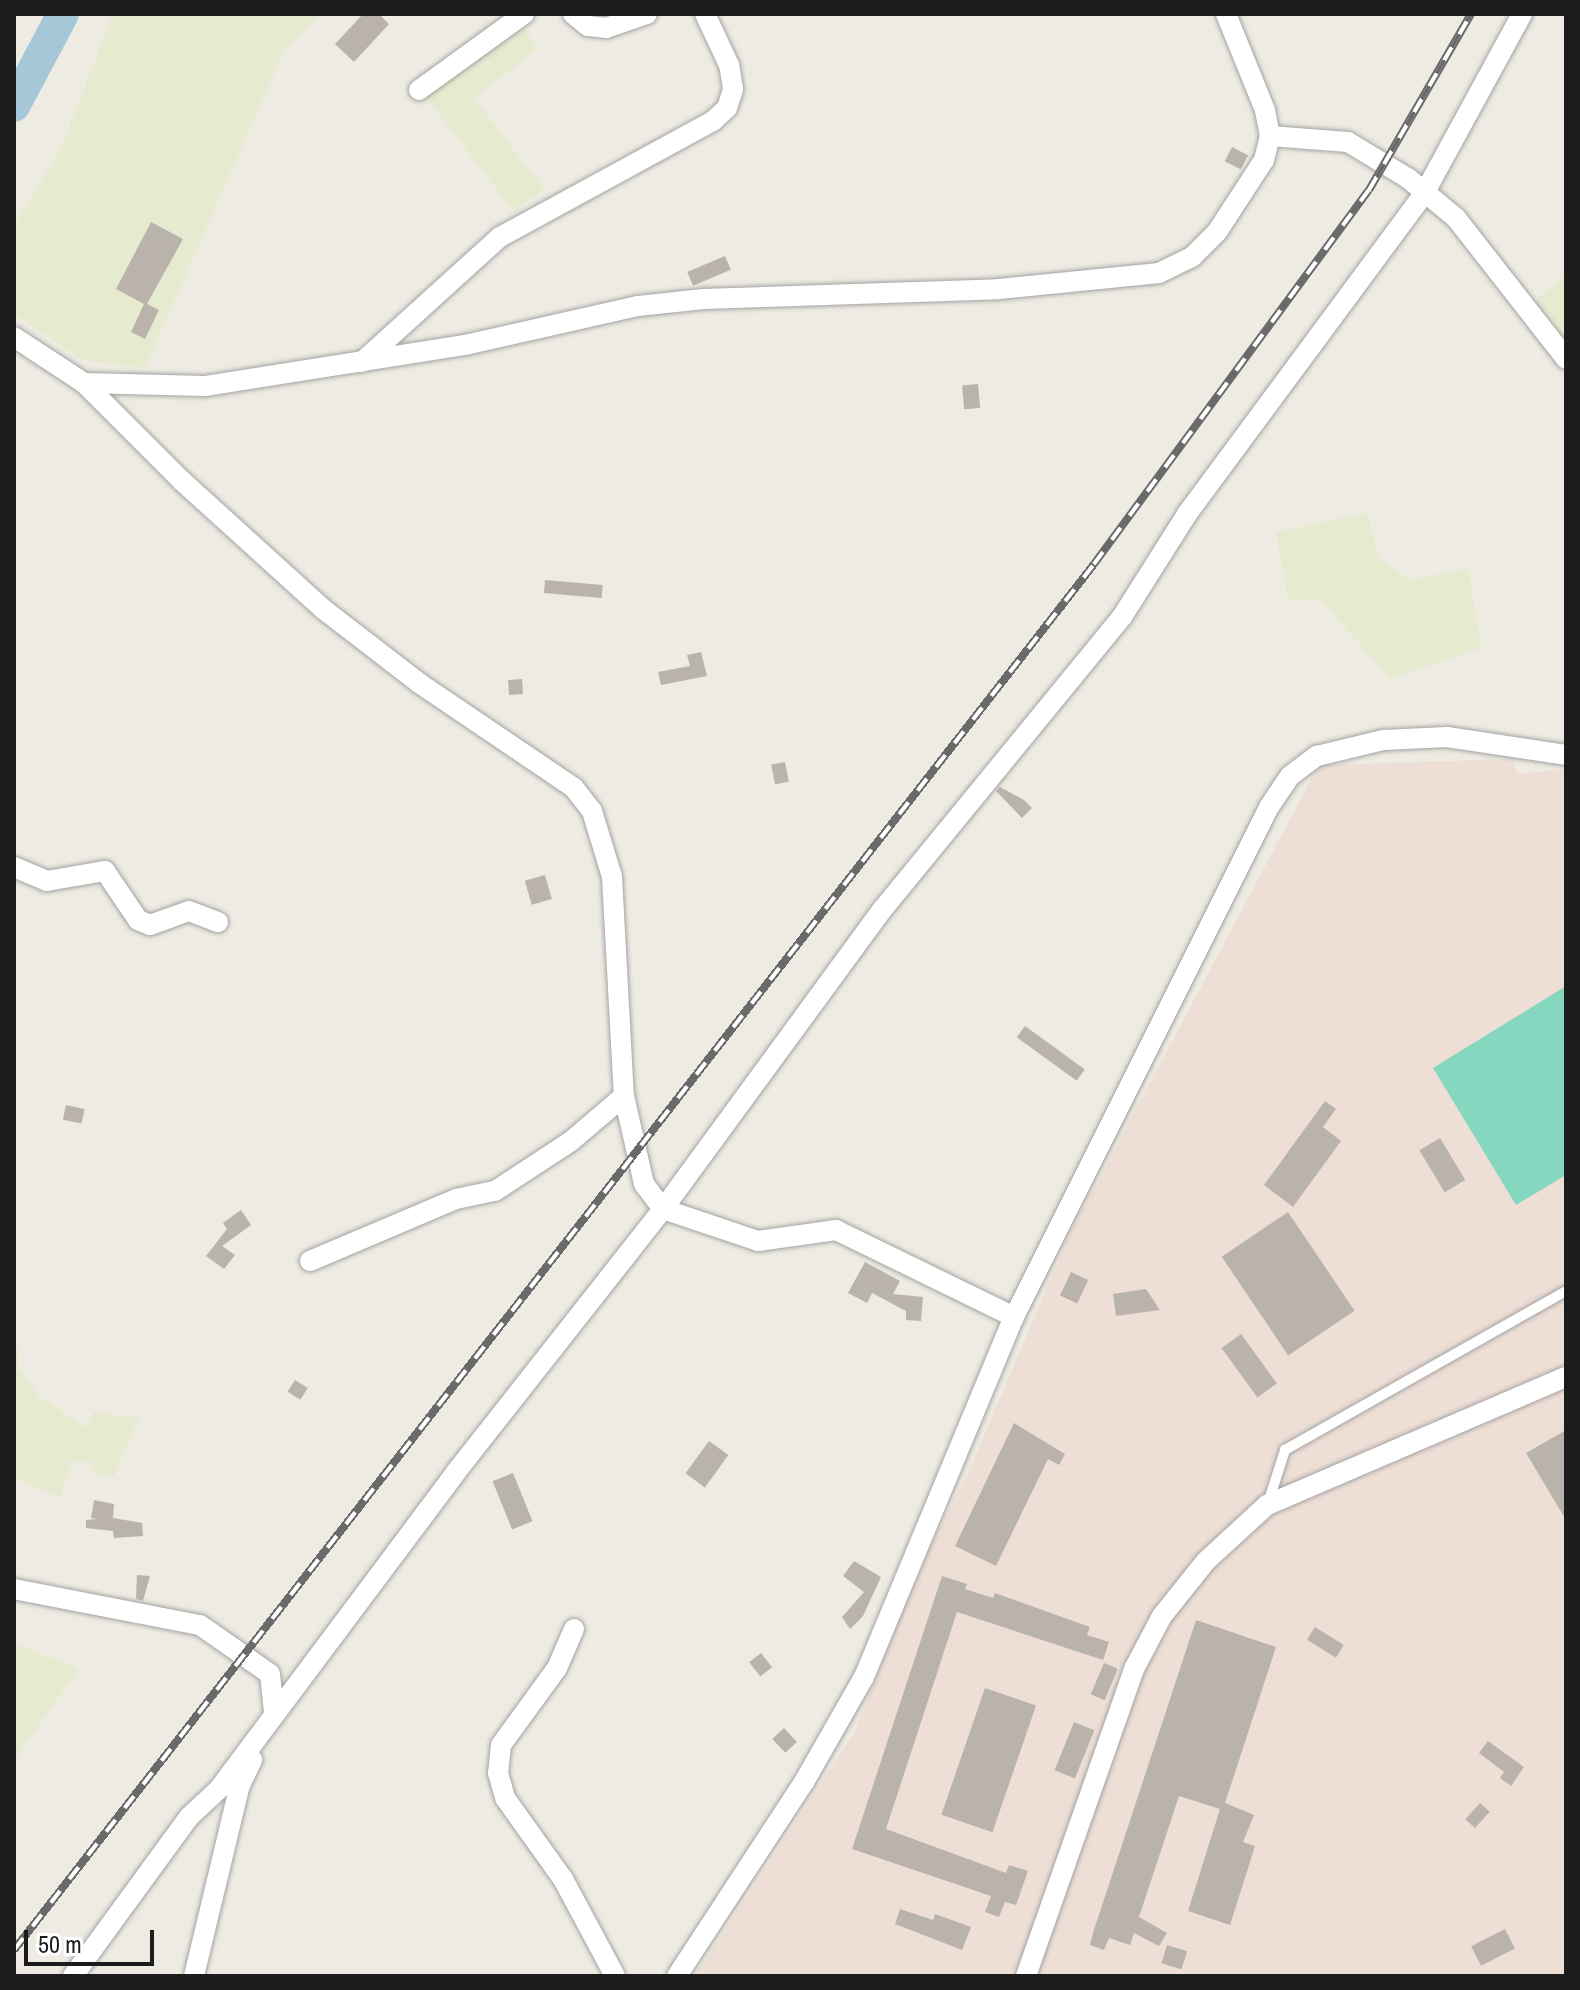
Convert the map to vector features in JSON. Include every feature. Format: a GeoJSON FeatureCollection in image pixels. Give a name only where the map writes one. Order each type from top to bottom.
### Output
{"type":"FeatureCollection","features":[{"type":"Feature","properties":{"kind":"street"},"geometry":{"type":"LineString","coordinates":[[419,90],[524,14]]}},
{"type":"Feature","properties":{"kind":"street"},"geometry":{"type":"LineString","coordinates":[[573,14],[588,26],[606,28],[647,14]]}},
{"type":"Feature","properties":{"kind":"street"},"geometry":{"type":"LineString","coordinates":[[362,362],[500,237],[713,121],[727,108],[733,89],[729,65],[705,14]]}},
{"type":"Feature","properties":{"kind":"street"},"geometry":{"type":"LineString","coordinates":[[84,383],[205,386],[362,362],[651,305],[999,289],[1159,273],[1192,257],[1217,232],[1264,160],[1270,136],[1226,14]]}},
{"type":"Feature","properties":{"kind":"street"},"geometry":{"type":"LineString","coordinates":[[73,1976],[189,1817],[219,1789],[663,1209],[882,910],[1122,617],[1187,514],[1425,192],[1522,14]]}},
{"type":"Feature","properties":{"kind":"street"},"geometry":{"type":"LineString","coordinates":[[1270,136],[1348,142],[1425,192],[1456,218],[1566,359]]}},
{"type":"Feature","properties":{"kind":"street"},"geometry":{"type":"LineString","coordinates":[[14,337],[84,383],[182,481],[323,609],[419,683],[574,788],[592,811],[612,877],[624,1096],[644,1184],[663,1209],[758,1241],[836,1230],[1014,1317]]}},
{"type":"Feature","properties":{"kind":"street"},"geometry":{"type":"LineString","coordinates":[[677,1976],[804,1782],[864,1677],[1014,1317],[1269,807],[1290,776],[1317,756],[1383,740],[1447,737],[1566,755]]}},
{"type":"Feature","properties":{"kind":"street"},"geometry":{"type":"LineString","coordinates":[[14,867],[47,881],[105,871],[138,920],[150,925],[189,911],[218,922]]}},
{"type":"Feature","properties":{"kind":"street"},"geometry":{"type":"LineString","coordinates":[[310,1261],[456,1199],[495,1191],[570,1142],[624,1096]]}},
{"type":"Feature","properties":{"kind":"street"},"geometry":{"type":"LineString","coordinates":[[1026,1976],[1134,1669],[1162,1616],[1206,1561],[1267,1505],[1566,1377]]}},
{"type":"Feature","properties":{"kind":"street"},"geometry":{"type":"LineString","coordinates":[[14,1589],[200,1625],[270,1674],[273,1717],[240,1785],[194,1976]]}},
{"type":"Feature","properties":{"kind":"street"},"geometry":{"type":"LineString","coordinates":[[574,1629],[557,1668],[501,1745],[498,1773],[505,1798],[563,1879],[615,1976]]}},
{"type":"Feature","properties":{"kind":"lane"},"geometry":{"type":"LineString","coordinates":[[1267,1505],[1285,1450],[1566,1291]]}},
{"type":"Feature","properties":{"kind":"shaded area"},"geometry":{"type":"Polygon","coordinates":[[[1514,759],[1517,774],[1566,769],[1566,1976],[695,1976],[855,1731],[920,1566],[971,1467],[1069,1235],[1319,765],[1514,759]]]}},
{"type":"Feature","properties":{"kind":"green space"},"geometry":{"type":"Polygon","coordinates":[[[113,14],[320,14],[284,51],[145,368],[83,360],[14,314],[14,227],[62,145],[113,14]]]}},
{"type":"Feature","properties":{"kind":"green space"},"geometry":{"type":"Polygon","coordinates":[[[520,24],[538,48],[474,98],[544,189],[514,212],[426,97],[520,24]]]}},
{"type":"Feature","properties":{"kind":"green space"},"geometry":{"type":"Polygon","coordinates":[[[1566,274],[1566,340],[1535,302],[1566,274]]]}},
{"type":"Feature","properties":{"kind":"green space"},"geometry":{"type":"Polygon","coordinates":[[[1367,513],[1380,560],[1411,580],[1468,568],[1481,648],[1391,679],[1319,599],[1288,601],[1276,532],[1367,513]]]}},
{"type":"Feature","properties":{"kind":"green space"},"geometry":{"type":"Polygon","coordinates":[[[1566,986],[1566,1175],[1516,1205],[1433,1068],[1566,986]]]}},
{"type":"Feature","properties":{"kind":"green space"},"geometry":{"type":"Polygon","coordinates":[[[14,1345],[19,1347],[19,1368],[39,1396],[87,1428],[94,1412],[139,1418],[114,1476],[93,1474],[92,1462],[73,1461],[60,1498],[14,1477],[14,1345]]]}},
{"type":"Feature","properties":{"kind":"green space"},"geometry":{"type":"Polygon","coordinates":[[[14,1644],[79,1668],[14,1761],[14,1644]]]}},
{"type":"Feature","properties":{"kind":"building"},"geometry":{"type":"Polygon","coordinates":[[[363,14],[379,14],[389,24],[354,62],[335,44],[363,14]]]}},
{"type":"Feature","properties":{"kind":"building"},"geometry":{"type":"Polygon","coordinates":[[[1232,147],[1248,155],[1241,169],[1225,161],[1232,147]]]}},
{"type":"Feature","properties":{"kind":"building"},"geometry":{"type":"Polygon","coordinates":[[[151,222],[183,239],[147,304],[159,310],[145,339],[131,332],[144,304],[116,289],[151,222]]]}},
{"type":"Feature","properties":{"kind":"building"},"geometry":{"type":"Polygon","coordinates":[[[725,256],[731,270],[693,286],[687,272],[725,256]]]}},
{"type":"Feature","properties":{"kind":"building"},"geometry":{"type":"Polygon","coordinates":[[[978,384],[980,408],[964,409],[962,385],[978,384]]]}},
{"type":"Feature","properties":{"kind":"building"},"geometry":{"type":"Polygon","coordinates":[[[545,580],[603,585],[602,598],[544,593],[545,580]]]}},
{"type":"Feature","properties":{"kind":"building"},"geometry":{"type":"Polygon","coordinates":[[[701,652],[707,676],[661,685],[658,672],[690,666],[687,655],[701,652]]]}},
{"type":"Feature","properties":{"kind":"building"},"geometry":{"type":"Polygon","coordinates":[[[522,679],[523,694],[509,695],[508,680],[522,679]]]}},
{"type":"Feature","properties":{"kind":"building"},"geometry":{"type":"Polygon","coordinates":[[[785,762],[789,782],[775,784],[771,765],[785,762]]]}},
{"type":"Feature","properties":{"kind":"building"},"geometry":{"type":"Polygon","coordinates":[[[1000,787],[1032,808],[1022,818],[996,791],[1000,787]]]}},
{"type":"Feature","properties":{"kind":"building"},"geometry":{"type":"Polygon","coordinates":[[[545,875],[552,899],[532,905],[525,881],[545,875]]]}},
{"type":"Feature","properties":{"kind":"building"},"geometry":{"type":"Polygon","coordinates":[[[1025,1026],[1085,1069],[1077,1081],[1017,1037],[1025,1026]]]}},
{"type":"Feature","properties":{"kind":"building"},"geometry":{"type":"Polygon","coordinates":[[[1325,1101],[1336,1109],[1323,1127],[1341,1141],[1293,1207],[1264,1185],[1325,1101]]]}},
{"type":"Feature","properties":{"kind":"building"},"geometry":{"type":"Polygon","coordinates":[[[66,1105],[85,1109],[81,1124],[63,1120],[66,1105]]]}},
{"type":"Feature","properties":{"kind":"building"},"geometry":{"type":"Polygon","coordinates":[[[1440,1138],[1465,1180],[1445,1192],[1419,1150],[1440,1138]]]}},
{"type":"Feature","properties":{"kind":"building"},"geometry":{"type":"Polygon","coordinates":[[[241,1210],[251,1225],[222,1246],[235,1255],[224,1269],[206,1256],[227,1229],[223,1223],[241,1210]]]}},
{"type":"Feature","properties":{"kind":"building"},"geometry":{"type":"Polygon","coordinates":[[[1288,1212],[1355,1311],[1288,1355],[1222,1257],[1288,1212]]]}},
{"type":"Feature","properties":{"kind":"building"},"geometry":{"type":"Polygon","coordinates":[[[865,1262],[900,1281],[893,1294],[923,1297],[921,1321],[906,1320],[906,1311],[872,1293],[867,1303],[848,1293],[865,1262]]]}},
{"type":"Feature","properties":{"kind":"building"},"geometry":{"type":"Polygon","coordinates":[[[1071,1272],[1088,1280],[1077,1304],[1060,1296],[1071,1272]]]}},
{"type":"Feature","properties":{"kind":"building"},"geometry":{"type":"Polygon","coordinates":[[[1146,1289],[1160,1310],[1116,1316],[1113,1294],[1146,1289]]]}},
{"type":"Feature","properties":{"kind":"building"},"geometry":{"type":"Polygon","coordinates":[[[1241,1334],[1277,1383],[1257,1397],[1222,1348],[1241,1334]]]}},
{"type":"Feature","properties":{"kind":"building"},"geometry":{"type":"Polygon","coordinates":[[[295,1380],[308,1388],[300,1400],[288,1392],[295,1380]]]}},
{"type":"Feature","properties":{"kind":"building"},"geometry":{"type":"Polygon","coordinates":[[[1014,1423],[1065,1454],[1059,1465],[1048,1459],[996,1566],[955,1546],[1014,1423]]]}},
{"type":"Feature","properties":{"kind":"building"},"geometry":{"type":"Polygon","coordinates":[[[1566,1430],[1566,1520],[1526,1453],[1566,1430]]]}},
{"type":"Feature","properties":{"kind":"building"},"geometry":{"type":"Polygon","coordinates":[[[709,1441],[728,1455],[705,1487],[685,1473],[709,1441]]]}},
{"type":"Feature","properties":{"kind":"building"},"geometry":{"type":"Polygon","coordinates":[[[513,1473],[532,1521],[512,1529],[493,1481],[513,1473]]]}},
{"type":"Feature","properties":{"kind":"building"},"geometry":{"type":"Polygon","coordinates":[[[94,1500],[114,1504],[113,1518],[142,1523],[143,1536],[114,1538],[113,1531],[86,1528],[86,1520],[97,1519],[91,1518],[94,1500]]]}},
{"type":"Feature","properties":{"kind":"building"},"geometry":{"type":"Polygon","coordinates":[[[854,1561],[881,1577],[863,1616],[850,1629],[842,1617],[864,1592],[843,1576],[854,1561]]]}},
{"type":"Feature","properties":{"kind":"building"},"geometry":{"type":"Polygon","coordinates":[[[137,1575],[150,1576],[143,1601],[136,1599],[137,1575]]]}},
{"type":"Feature","properties":{"kind":"building"},"geometry":{"type":"Polygon","coordinates":[[[942,1576],[967,1584],[965,1589],[993,1598],[995,1593],[1090,1627],[1087,1635],[1109,1642],[1103,1660],[957,1612],[886,1829],[1006,1873],[1009,1865],[1028,1871],[1016,1905],[1005,1902],[999,1917],[985,1912],[991,1896],[852,1849],[942,1576]]]}},
{"type":"Feature","properties":{"kind":"building"},"geometry":{"type":"Polygon","coordinates":[[[1196,1620],[1276,1647],[1225,1803],[1254,1815],[1243,1842],[1255,1846],[1230,1925],[1188,1911],[1220,1809],[1179,1796],[1139,1917],[1167,1933],[1159,1946],[1134,1933],[1130,1945],[1109,1938],[1104,1950],[1090,1945],[1093,1933],[1196,1620]]]}},
{"type":"Feature","properties":{"kind":"building"},"geometry":{"type":"Polygon","coordinates":[[[1315,1627],[1344,1645],[1336,1658],[1307,1640],[1315,1627]]]}},
{"type":"Feature","properties":{"kind":"building"},"geometry":{"type":"Polygon","coordinates":[[[761,1653],[772,1667],[760,1676],[749,1662],[761,1653]]]}},
{"type":"Feature","properties":{"kind":"building"},"geometry":{"type":"Polygon","coordinates":[[[1104,1663],[1118,1669],[1105,1700],[1091,1694],[1104,1663]]]}},
{"type":"Feature","properties":{"kind":"building"},"geometry":{"type":"Polygon","coordinates":[[[985,1688],[1036,1706],[992,1832],[941,1815],[985,1688]]]}},
{"type":"Feature","properties":{"kind":"building"},"geometry":{"type":"Polygon","coordinates":[[[1074,1722],[1094,1730],[1075,1778],[1055,1770],[1074,1722]]]}},
{"type":"Feature","properties":{"kind":"building"},"geometry":{"type":"Polygon","coordinates":[[[784,1728],[797,1742],[785,1753],[772,1739],[784,1728]]]}},
{"type":"Feature","properties":{"kind":"building"},"geometry":{"type":"Polygon","coordinates":[[[1488,1741],[1524,1767],[1511,1786],[1500,1778],[1504,1772],[1479,1753],[1488,1741]]]}},
{"type":"Feature","properties":{"kind":"building"},"geometry":{"type":"Polygon","coordinates":[[[1480,1803],[1490,1812],[1475,1828],[1465,1819],[1480,1803]]]}},
{"type":"Feature","properties":{"kind":"building"},"geometry":{"type":"Polygon","coordinates":[[[900,1909],[933,1920],[935,1914],[971,1927],[962,1950],[895,1924],[900,1909]]]}},
{"type":"Feature","properties":{"kind":"building"},"geometry":{"type":"Polygon","coordinates":[[[1505,1929],[1515,1949],[1481,1966],[1471,1946],[1505,1929]]]}},
{"type":"Feature","properties":{"kind":"building"},"geometry":{"type":"Polygon","coordinates":[[[1167,1945],[1187,1951],[1182,1969],[1161,1963],[1167,1945]]]}},
{"type":"Feature","properties":{"kind":"waterway"},"geometry":{"type":"LineString","coordinates":[[14,106],[63,14]]}},
{"type":"Feature","properties":{"kind":"railway"},"geometry":{"type":"LineString","coordinates":[[14,1950],[1094,564],[1369,190],[1471,14]]}}]}
